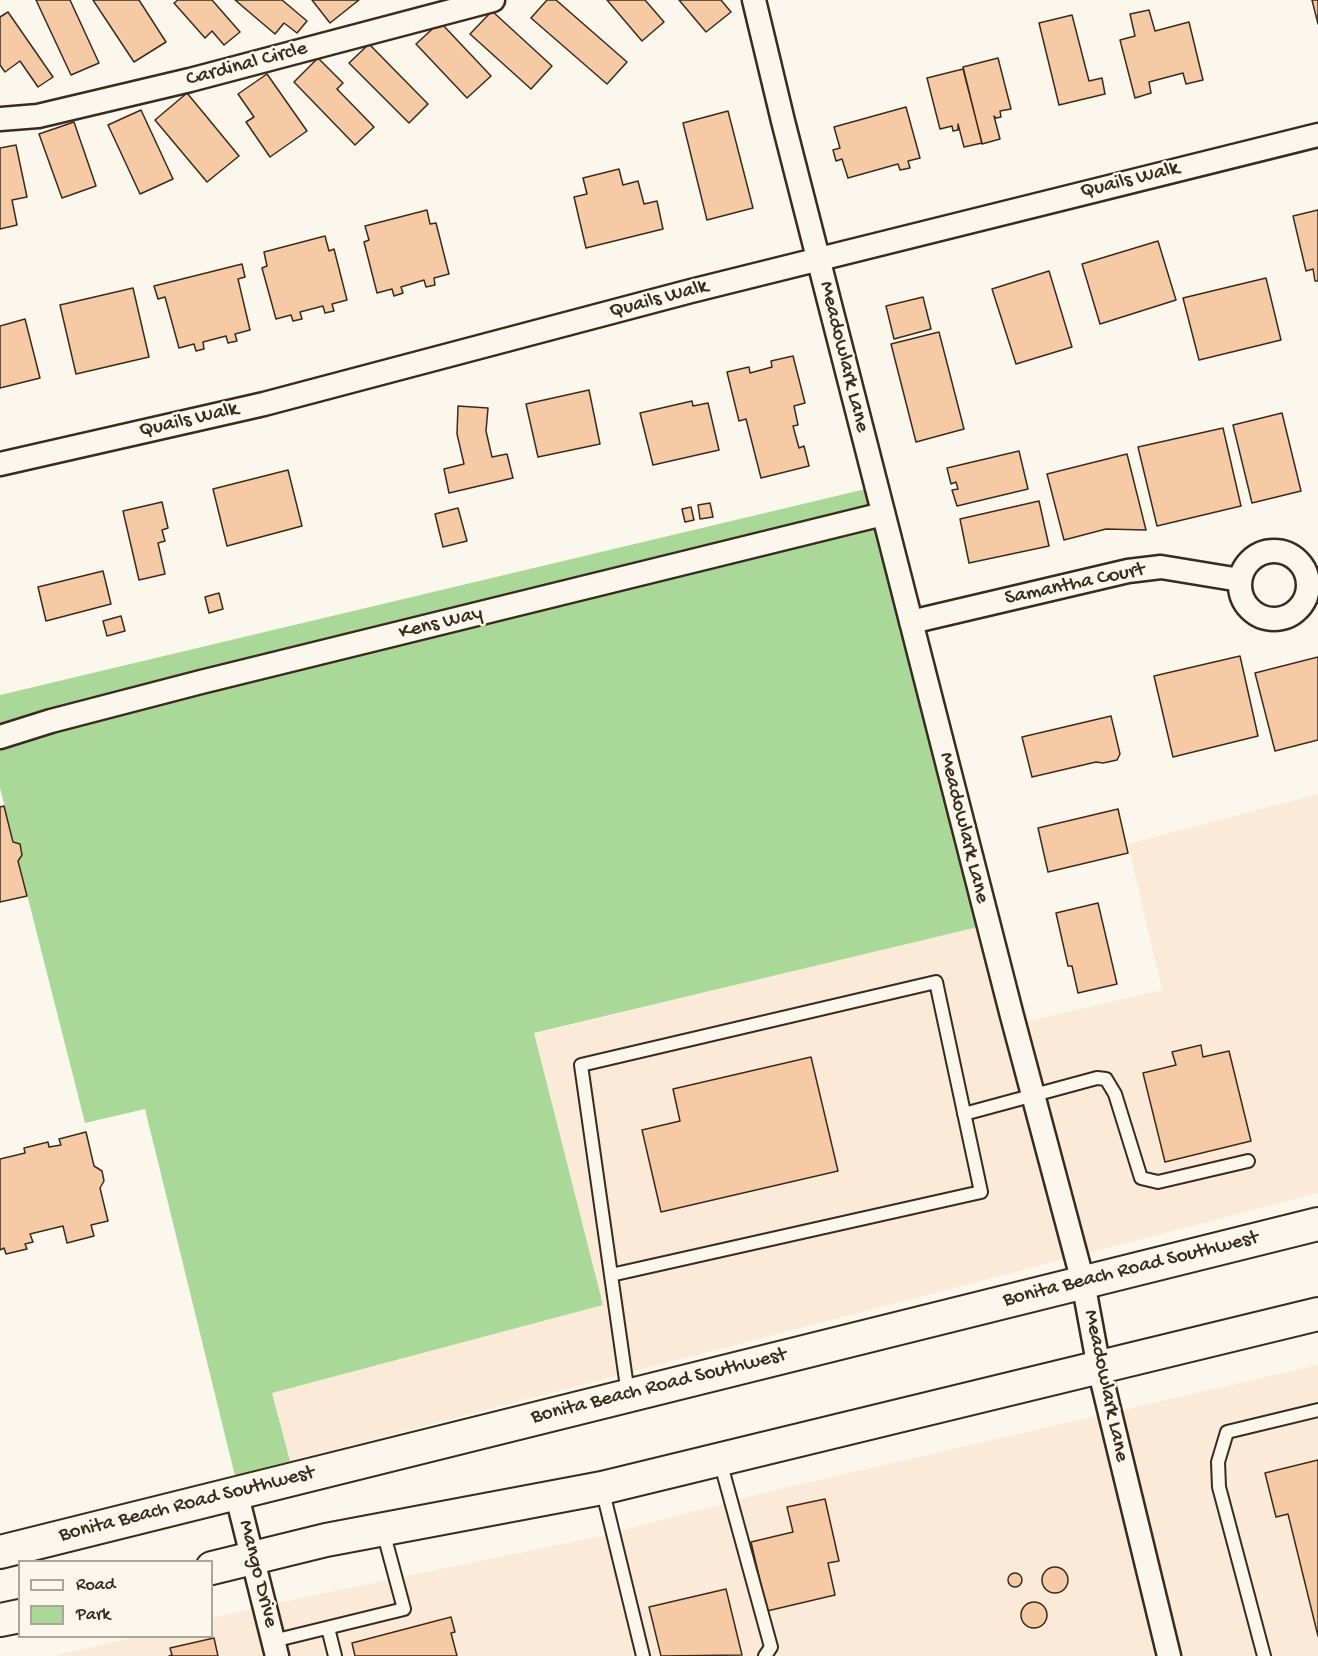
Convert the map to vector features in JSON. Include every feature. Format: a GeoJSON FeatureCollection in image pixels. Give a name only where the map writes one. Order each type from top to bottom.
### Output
{"type":"FeatureCollection","features":[{"type":"Feature","properties":{"kind":"main road","name":"Bonita Beach Road Southwest"},"geometry":{"type":"LineString","coordinates":[[0,1552],[1318,1224]]}},
{"type":"Feature","properties":{"kind":"main road"},"geometry":{"type":"LineString","coordinates":[[213,1568],[326,1540],[602,1488],[1318,1314]]}},
{"type":"Feature","properties":{"kind":"main road"},"geometry":{"type":"LineString","coordinates":[[0,1620],[18,1616]]}},
{"type":"Feature","properties":{"kind":"street","name":"Cardinal Circle"},"geometry":{"type":"LineString","coordinates":[[0,119],[38,116],[190,80],[493,0]]}},
{"type":"Feature","properties":{"kind":"street","name":"Meadowlark Lane"},"geometry":{"type":"LineString","coordinates":[[754,0],[883,514],[1083,1282],[1099,1368],[1169,1656]]}},
{"type":"Feature","properties":{"kind":"street","name":"Quails Walk"},"geometry":{"type":"LineString","coordinates":[[0,464],[264,404],[680,294],[1318,135]]}},
{"type":"Feature","properties":{"kind":"street","name":"Kens Way"},"geometry":{"type":"LineString","coordinates":[[0,737],[201,682],[883,514]]}},
{"type":"Feature","properties":{"kind":"street","name":"Samantha Court"},"geometry":{"type":"LineString","coordinates":[[911,622],[1128,571],[1161,567],[1240,580]]}},
{"type":"Feature","properties":{"kind":"street","name":"Mango Drive"},"geometry":{"type":"LineString","coordinates":[[236,1492],[275,1649]]}},
{"type":"Feature","properties":{"kind":"lane"},"geometry":{"type":"LineString","coordinates":[[611,1275],[981,1192],[936,982],[581,1065],[628,1395]]}},
{"type":"Feature","properties":{"kind":"lane"},"geometry":{"type":"LineString","coordinates":[[964,1114],[1097,1078],[1106,1079],[1115,1094],[1141,1178],[1149,1182],[1158,1182],[1248,1161]]}},
{"type":"Feature","properties":{"kind":"lane"},"geometry":{"type":"LineString","coordinates":[[1264,1656],[1219,1487],[1218,1462],[1227,1432],[1318,1410]]}},
{"type":"Feature","properties":{"kind":"lane"},"geometry":{"type":"LineString","coordinates":[[720,1459],[771,1647],[765,1656]]}},
{"type":"Feature","properties":{"kind":"lane"},"geometry":{"type":"LineString","coordinates":[[602,1488],[643,1656]]}},
{"type":"Feature","properties":{"kind":"lane"},"geometry":{"type":"LineString","coordinates":[[275,1649],[328,1628],[404,1609],[382,1529]]}},
{"type":"Feature","properties":{"kind":"lane"},"geometry":{"type":"LineString","coordinates":[[328,1628],[335,1656]]}},
{"type":"Feature","properties":{"kind":"shaded area"},"geometry":{"type":"Polygon","coordinates":[[[1318,794],[1318,1193],[290,1461],[272,1393],[603,1305],[533,1034],[999,922],[1029,1021],[1162,990],[1128,844],[1318,794]]]}},
{"type":"Feature","properties":{"kind":"shaded area"},"geometry":{"type":"Polygon","coordinates":[[[1318,1365],[1318,1656],[53,1656],[132,1638],[213,1638],[213,1618],[601,1536],[771,1491],[1318,1365]]]}},
{"type":"Feature","properties":{"kind":"green space"},"geometry":{"type":"Polygon","coordinates":[[[870,488],[999,922],[534,1033],[603,1305],[272,1393],[290,1461],[235,1476],[145,1109],[85,1123],[0,788],[0,695],[870,488]]]}},
{"type":"Feature","properties":{"kind":"building"},"geometry":{"type":"Polygon","coordinates":[[[36,0],[70,0],[99,63],[71,75],[36,0]]]}},
{"type":"Feature","properties":{"kind":"building"},"geometry":{"type":"Polygon","coordinates":[[[93,0],[139,0],[166,42],[134,62],[93,0]]]}},
{"type":"Feature","properties":{"kind":"building"},"geometry":{"type":"Polygon","coordinates":[[[178,0],[212,0],[240,32],[224,45],[212,31],[205,38],[174,3],[178,0]]]}},
{"type":"Feature","properties":{"kind":"building"},"geometry":{"type":"Polygon","coordinates":[[[235,0],[282,0],[307,21],[297,33],[284,23],[275,34],[235,0]]]}},
{"type":"Feature","properties":{"kind":"building"},"geometry":{"type":"Polygon","coordinates":[[[312,0],[359,0],[330,23],[312,0]]]}},
{"type":"Feature","properties":{"kind":"building"},"geometry":{"type":"Polygon","coordinates":[[[547,0],[556,0],[627,62],[607,84],[531,18],[547,0]]]}},
{"type":"Feature","properties":{"kind":"building"},"geometry":{"type":"Polygon","coordinates":[[[607,0],[645,0],[664,22],[642,41],[607,0]]]}},
{"type":"Feature","properties":{"kind":"building"},"geometry":{"type":"Polygon","coordinates":[[[679,0],[721,0],[731,12],[706,32],[679,0]]]}},
{"type":"Feature","properties":{"kind":"building"},"geometry":{"type":"Polygon","coordinates":[[[1312,0],[1318,0],[1318,24],[1312,0]]]}},
{"type":"Feature","properties":{"kind":"building"},"geometry":{"type":"Polygon","coordinates":[[[1149,10],[1155,31],[1189,22],[1203,80],[1186,84],[1183,73],[1149,82],[1151,93],[1135,98],[1120,40],[1135,36],[1130,14],[1149,10]]]}},
{"type":"Feature","properties":{"kind":"building"},"geometry":{"type":"Polygon","coordinates":[[[492,11],[552,66],[531,89],[470,34],[492,11]]]}},
{"type":"Feature","properties":{"kind":"building"},"geometry":{"type":"Polygon","coordinates":[[[8,12],[53,77],[38,87],[20,61],[5,72],[0,65],[0,17],[8,12]]]}},
{"type":"Feature","properties":{"kind":"building"},"geometry":{"type":"Polygon","coordinates":[[[1072,15],[1089,81],[1102,78],[1105,94],[1059,105],[1039,23],[1072,15]]]}},
{"type":"Feature","properties":{"kind":"building"},"geometry":{"type":"Polygon","coordinates":[[[440,22],[491,76],[467,98],[416,44],[440,22]]]}},
{"type":"Feature","properties":{"kind":"building"},"geometry":{"type":"Polygon","coordinates":[[[369,44],[428,104],[409,123],[349,63],[369,44]]]}},
{"type":"Feature","properties":{"kind":"building"},"geometry":{"type":"Polygon","coordinates":[[[318,58],[343,83],[337,89],[374,127],[355,145],[294,82],[318,58]]]}},
{"type":"Feature","properties":{"kind":"building"},"geometry":{"type":"Polygon","coordinates":[[[998,58],[1011,109],[1000,111],[1001,117],[994,116],[1000,139],[982,144],[963,67],[998,58]]]}},
{"type":"Feature","properties":{"kind":"building"},"geometry":{"type":"Polygon","coordinates":[[[963,69],[982,143],[964,147],[958,124],[958,130],[953,131],[952,126],[940,129],[927,78],[963,69]]]}},
{"type":"Feature","properties":{"kind":"building"},"geometry":{"type":"Polygon","coordinates":[[[267,74],[307,131],[270,157],[246,122],[254,117],[238,94],[267,74]]]}},
{"type":"Feature","properties":{"kind":"building"},"geometry":{"type":"Polygon","coordinates":[[[187,93],[239,156],[207,182],[155,120],[187,93]]]}},
{"type":"Feature","properties":{"kind":"building"},"geometry":{"type":"Polygon","coordinates":[[[906,107],[920,158],[908,161],[910,168],[900,170],[898,164],[848,178],[842,159],[836,161],[833,150],[840,148],[834,127],[906,107]]]}},
{"type":"Feature","properties":{"kind":"building"},"geometry":{"type":"Polygon","coordinates":[[[141,110],[173,179],[140,194],[108,125],[141,110]]]}},
{"type":"Feature","properties":{"kind":"building"},"geometry":{"type":"Polygon","coordinates":[[[728,111],[753,208],[707,220],[683,123],[728,111]]]}},
{"type":"Feature","properties":{"kind":"building"},"geometry":{"type":"Polygon","coordinates":[[[74,122],[96,186],[62,198],[39,134],[74,122]]]}},
{"type":"Feature","properties":{"kind":"building"},"geometry":{"type":"Polygon","coordinates":[[[16,145],[27,197],[12,200],[17,225],[0,229],[0,148],[16,145]]]}},
{"type":"Feature","properties":{"kind":"building"},"geometry":{"type":"Polygon","coordinates":[[[619,169],[623,185],[638,181],[644,204],[657,201],[663,229],[586,248],[574,197],[587,194],[583,178],[619,169]]]}},
{"type":"Feature","properties":{"kind":"building"},"geometry":{"type":"Polygon","coordinates":[[[427,210],[430,224],[436,223],[449,274],[434,278],[435,285],[426,287],[424,280],[401,287],[403,293],[394,296],[392,289],[377,293],[364,242],[369,240],[365,226],[427,210]]]}},
{"type":"Feature","properties":{"kind":"building"},"geometry":{"type":"Polygon","coordinates":[[[1318,210],[1318,281],[1315,281],[1313,269],[1306,271],[1293,216],[1318,210]]]}},
{"type":"Feature","properties":{"kind":"building"},"geometry":{"type":"Polygon","coordinates":[[[325,236],[329,251],[334,249],[347,300],[332,304],[334,311],[325,313],[323,306],[300,312],[302,319],[293,321],[291,315],[276,319],[262,268],[267,266],[264,252],[325,236]]]}},
{"type":"Feature","properties":{"kind":"building"},"geometry":{"type":"Polygon","coordinates":[[[1158,241],[1176,300],[1100,324],[1082,264],[1158,241]]]}},
{"type":"Feature","properties":{"kind":"building"},"geometry":{"type":"Polygon","coordinates":[[[242,264],[245,277],[238,279],[250,330],[235,334],[237,341],[228,343],[226,336],[203,342],[204,349],[196,351],[194,344],[179,348],[165,297],[158,299],[154,286],[242,264]]]}},
{"type":"Feature","properties":{"kind":"building"},"geometry":{"type":"Polygon","coordinates":[[[1049,271],[1072,347],[1016,364],[992,289],[1049,271]]]}},
{"type":"Feature","properties":{"kind":"building"},"geometry":{"type":"Polygon","coordinates":[[[1266,278],[1281,340],[1199,360],[1183,298],[1266,278]]]}},
{"type":"Feature","properties":{"kind":"building"},"geometry":{"type":"Polygon","coordinates":[[[133,288],[149,357],[76,374],[60,305],[133,288]]]}},
{"type":"Feature","properties":{"kind":"building"},"geometry":{"type":"Polygon","coordinates":[[[923,297],[931,329],[894,339],[886,306],[923,297]]]}},
{"type":"Feature","properties":{"kind":"building"},"geometry":{"type":"Polygon","coordinates":[[[25,319],[40,378],[0,388],[0,326],[25,319]]]}},
{"type":"Feature","properties":{"kind":"building"},"geometry":{"type":"Polygon","coordinates":[[[939,332],[964,429],[916,442],[891,344],[939,332]]]}},
{"type":"Feature","properties":{"kind":"building"},"geometry":{"type":"Polygon","coordinates":[[[793,356],[805,403],[794,406],[798,425],[793,426],[799,448],[804,446],[809,466],[761,478],[746,419],[739,421],[727,372],[749,367],[750,373],[772,367],[771,361],[793,356]]]}},
{"type":"Feature","properties":{"kind":"building"},"geometry":{"type":"Polygon","coordinates":[[[589,390],[600,444],[538,457],[526,404],[589,390]]]}},
{"type":"Feature","properties":{"kind":"building"},"geometry":{"type":"Polygon","coordinates":[[[692,401],[693,406],[708,403],[719,450],[653,465],[640,413],[692,401]]]}},
{"type":"Feature","properties":{"kind":"building"},"geometry":{"type":"Polygon","coordinates":[[[458,406],[488,408],[486,431],[492,457],[507,454],[513,478],[449,493],[444,469],[464,464],[457,434],[458,406]]]}},
{"type":"Feature","properties":{"kind":"building"},"geometry":{"type":"Polygon","coordinates":[[[1282,413],[1301,491],[1252,503],[1233,425],[1282,413]]]}},
{"type":"Feature","properties":{"kind":"building"},"geometry":{"type":"Polygon","coordinates":[[[1223,428],[1241,506],[1157,526],[1138,447],[1223,428]]]}},
{"type":"Feature","properties":{"kind":"building"},"geometry":{"type":"Polygon","coordinates":[[[1019,451],[1028,489],[957,506],[952,490],[958,489],[956,482],[951,484],[947,468],[1019,451]]]}},
{"type":"Feature","properties":{"kind":"building"},"geometry":{"type":"Polygon","coordinates":[[[1127,454],[1146,530],[1106,529],[1064,540],[1047,474],[1127,454]]]}},
{"type":"Feature","properties":{"kind":"building"},"geometry":{"type":"Polygon","coordinates":[[[288,470],[302,526],[227,546],[213,489],[288,470]]]}},
{"type":"Feature","properties":{"kind":"building"},"geometry":{"type":"Polygon","coordinates":[[[1039,501],[1049,546],[969,563],[960,519],[1039,501]]]}},
{"type":"Feature","properties":{"kind":"building"},"geometry":{"type":"Polygon","coordinates":[[[162,502],[168,528],[162,530],[165,541],[158,543],[165,574],[139,580],[123,511],[162,502]]]}},
{"type":"Feature","properties":{"kind":"building"},"geometry":{"type":"Polygon","coordinates":[[[710,503],[713,517],[700,519],[698,505],[710,503]]]}},
{"type":"Feature","properties":{"kind":"building"},"geometry":{"type":"Polygon","coordinates":[[[691,507],[694,520],[685,522],[682,509],[691,507]]]}},
{"type":"Feature","properties":{"kind":"building"},"geometry":{"type":"Polygon","coordinates":[[[458,508],[467,541],[443,547],[435,514],[458,508]]]}},
{"type":"Feature","properties":{"kind":"building"},"geometry":{"type":"Polygon","coordinates":[[[103,571],[111,604],[46,621],[38,587],[103,571]]]}},
{"type":"Feature","properties":{"kind":"building"},"geometry":{"type":"Polygon","coordinates":[[[219,593],[223,609],[209,613],[205,597],[219,593]]]}},
{"type":"Feature","properties":{"kind":"building"},"geometry":{"type":"Polygon","coordinates":[[[121,616],[125,631],[107,636],[103,621],[121,616]]]}},
{"type":"Feature","properties":{"kind":"building"},"geometry":{"type":"Polygon","coordinates":[[[1240,656],[1258,736],[1173,757],[1154,676],[1240,656]]]}},
{"type":"Feature","properties":{"kind":"building"},"geometry":{"type":"Polygon","coordinates":[[[1318,657],[1318,740],[1275,751],[1255,673],[1318,657]]]}},
{"type":"Feature","properties":{"kind":"building"},"geometry":{"type":"Polygon","coordinates":[[[1111,716],[1120,754],[1117,760],[1096,762],[1032,777],[1022,737],[1111,716]]]}},
{"type":"Feature","properties":{"kind":"building"},"geometry":{"type":"Polygon","coordinates":[[[4,806],[13,842],[20,844],[22,855],[18,861],[27,896],[0,902],[0,807],[4,806]]]}},
{"type":"Feature","properties":{"kind":"building"},"geometry":{"type":"Polygon","coordinates":[[[1118,809],[1128,853],[1048,872],[1038,828],[1118,809]]]}},
{"type":"Feature","properties":{"kind":"building"},"geometry":{"type":"Polygon","coordinates":[[[1098,903],[1117,984],[1078,993],[1072,966],[1068,966],[1056,913],[1098,903]]]}},
{"type":"Feature","properties":{"kind":"building"},"geometry":{"type":"Polygon","coordinates":[[[1201,1045],[1203,1057],[1229,1051],[1251,1141],[1165,1162],[1143,1073],[1176,1065],[1172,1052],[1201,1045]]]}},
{"type":"Feature","properties":{"kind":"building"},"geometry":{"type":"Polygon","coordinates":[[[811,1057],[838,1171],[661,1212],[642,1130],[680,1121],[673,1089],[811,1057]]]}},
{"type":"Feature","properties":{"kind":"building"},"geometry":{"type":"Polygon","coordinates":[[[86,1132],[94,1166],[102,1171],[104,1181],[100,1188],[108,1221],[91,1225],[94,1236],[67,1243],[63,1226],[30,1234],[33,1242],[25,1244],[27,1249],[6,1254],[4,1248],[0,1250],[0,1159],[25,1153],[24,1148],[48,1142],[49,1147],[61,1145],[59,1139],[86,1132]]]}},
{"type":"Feature","properties":{"kind":"building"},"geometry":{"type":"Polygon","coordinates":[[[1318,1460],[1318,1636],[1288,1514],[1276,1517],[1265,1473],[1318,1460]]]}},
{"type":"Feature","properties":{"kind":"building"},"geometry":{"type":"Polygon","coordinates":[[[825,1499],[839,1561],[828,1563],[835,1595],[767,1611],[751,1542],[793,1532],[787,1507],[825,1499]]]}},
{"type":"Feature","properties":{"kind":"building"},"geometry":{"type":"Polygon","coordinates":[[[1055,1567],[1064,1571],[1068,1580],[1064,1589],[1055,1593],[1046,1589],[1042,1580],[1046,1571],[1055,1567]]]}},
{"type":"Feature","properties":{"kind":"building"},"geometry":{"type":"Polygon","coordinates":[[[1012,1573],[1018,1573],[1022,1580],[1018,1587],[1012,1587],[1008,1583],[1008,1577],[1012,1573]]]}},
{"type":"Feature","properties":{"kind":"building"},"geometry":{"type":"Polygon","coordinates":[[[726,1589],[742,1655],[661,1656],[649,1607],[726,1589]]]}},
{"type":"Feature","properties":{"kind":"building"},"geometry":{"type":"Polygon","coordinates":[[[1034,1602],[1043,1606],[1047,1615],[1043,1624],[1034,1628],[1025,1624],[1021,1615],[1025,1606],[1034,1602]]]}},
{"type":"Feature","properties":{"kind":"building"},"geometry":{"type":"Polygon","coordinates":[[[451,1617],[455,1632],[451,1633],[457,1656],[355,1656],[352,1643],[451,1617]]]}},
{"type":"Feature","properties":{"kind":"building"},"geometry":{"type":"Polygon","coordinates":[[[214,1638],[218,1656],[169,1656],[172,1655],[170,1648],[214,1638]]]}}]}
